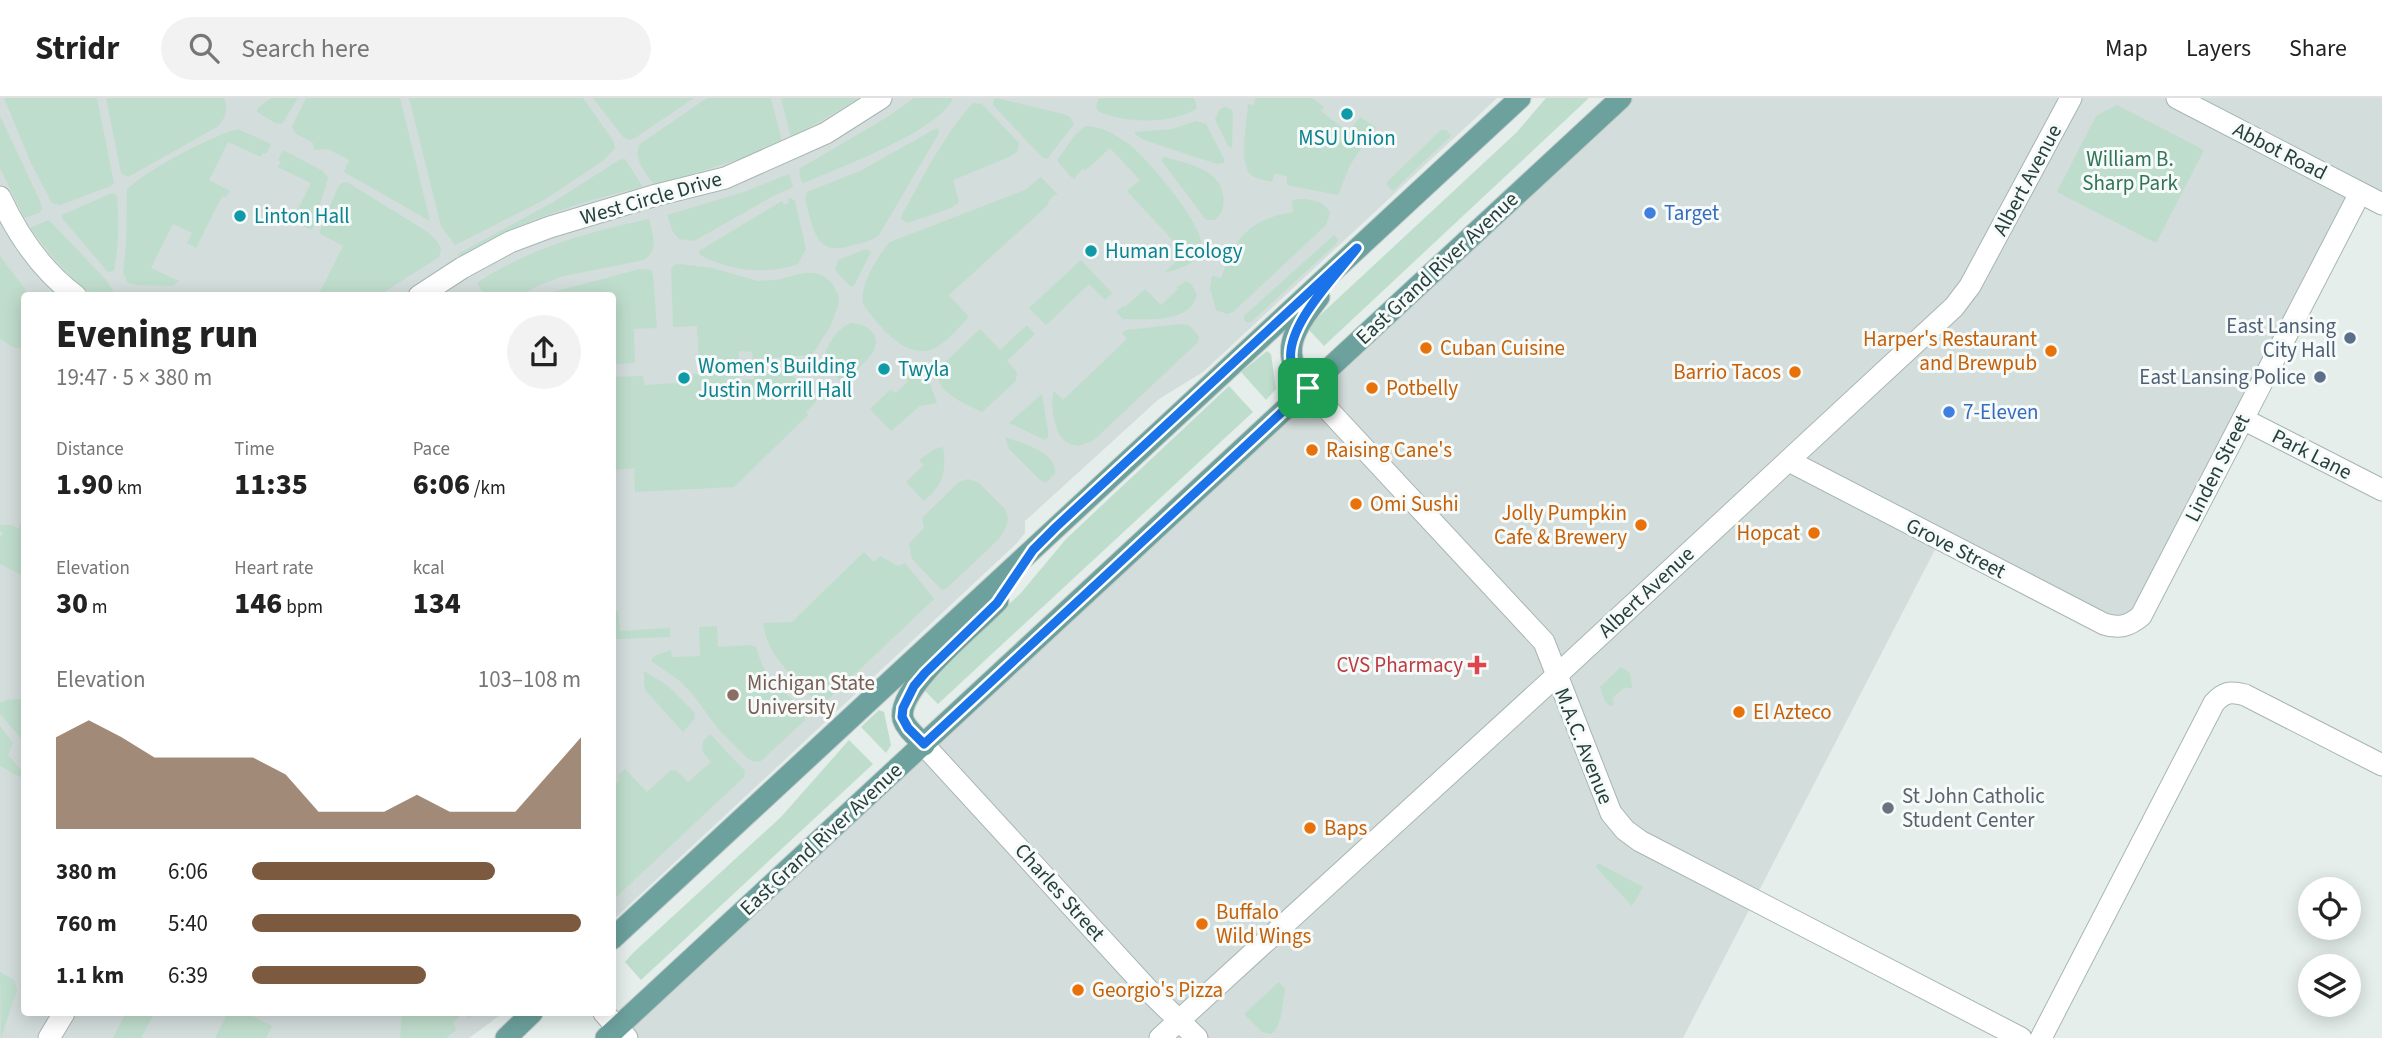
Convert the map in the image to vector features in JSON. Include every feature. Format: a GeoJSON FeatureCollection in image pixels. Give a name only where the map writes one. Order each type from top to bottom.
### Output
{"type":"FeatureCollection","features":[{"type":"Feature","properties":{"kind":"main road"},"geometry":{"type":"LineString","coordinates":[[616,935],[1520,98]]}},
{"type":"Feature","properties":{"kind":"main road","name":"East Grand River Avenue"},"geometry":{"type":"LineString","coordinates":[[613,1029],[1620,98]]}},
{"type":"Feature","properties":{"kind":"main road"},"geometry":{"type":"LineString","coordinates":[[1308,388],[1292,366],[1291,346],[1307,312],[1357,248]]}},
{"type":"Feature","properties":{"kind":"main road"},"geometry":{"type":"LineString","coordinates":[[924,744],[908,728],[902,717],[903,708],[914,686],[997,603],[1033,550]]}},
{"type":"Feature","properties":{"kind":"main road"},"geometry":{"type":"LineString","coordinates":[[506,1038],[529,1016]]}},
{"type":"Feature","properties":{"kind":"street","name":"West Circle Drive"},"geometry":{"type":"LineString","coordinates":[[425,292],[510,242],[653,196],[725,178],[826,133],[881,98]]}},
{"type":"Feature","properties":{"kind":"street","name":"Albert Avenue"},"geometry":{"type":"LineString","coordinates":[[1160,1038],[1954,307],[1970,286],[2071,98]]}},
{"type":"Feature","properties":{"kind":"street","name":"Abbot Road"},"geometry":{"type":"LineString","coordinates":[[2177,98],[2382,204]]}},
{"type":"Feature","properties":{"kind":"street","name":"Linden Street"},"geometry":{"type":"LineString","coordinates":[[2126,626],[2141,616],[2360,192]]}},
{"type":"Feature","properties":{"kind":"street"},"geometry":{"type":"LineString","coordinates":[[0,197],[15,229],[31,251],[72,292]]}},
{"type":"Feature","properties":{"kind":"street","name":"M.A.C. Avenue"},"geometry":{"type":"LineString","coordinates":[[1308,388],[1544,642],[1611,813],[1625,830],[1640,841],[2021,1038]]}},
{"type":"Feature","properties":{"kind":"street","name":"Park Lane"},"geometry":{"type":"LineString","coordinates":[[2243,419],[2382,490]]}},
{"type":"Feature","properties":{"kind":"street","name":"Grove Street"},"geometry":{"type":"LineString","coordinates":[[1789,461],[2104,624],[2113,627],[2126,626]]}},
{"type":"Feature","properties":{"kind":"street"},"geometry":{"type":"LineString","coordinates":[[2041,1038],[2214,703],[2222,694],[2232,692],[2245,695],[2382,765]]}},
{"type":"Feature","properties":{"kind":"street","name":"Charles Street"},"geometry":{"type":"LineString","coordinates":[[924,744],[1154,996],[1197,1038]]}},
{"type":"Feature","properties":{"kind":"street"},"geometry":{"type":"LineString","coordinates":[[49,1038],[63,1016]]}},
{"type":"Feature","properties":{"kind":"shaded area","name":"Michigan State University"},"geometry":{"type":"Polygon","coordinates":[[[0,98],[1497,98],[1203,372],[1159,399],[1025,521],[1025,533],[1016,544],[616,917],[616,292],[21,292],[21,1016],[499,1016],[469,1038],[0,1038],[0,98]]]}},
{"type":"Feature","properties":{"kind":"shaded area"},"geometry":{"type":"Polygon","coordinates":[[[1628,98],[2382,98],[2382,209],[2362,198],[2145,614],[2113,624],[1942,536],[1683,1038],[615,1038],[1628,98]]]}},
{"type":"Feature","properties":{"kind":"green space"},"geometry":{"type":"Polygon","coordinates":[[[4,98],[97,98],[114,183],[60,205],[52,203],[31,163],[4,98]]]}},
{"type":"Feature","properties":{"kind":"green space"},"geometry":{"type":"Polygon","coordinates":[[[106,98],[224,98],[226,110],[217,127],[128,177],[121,173],[106,98]]]}},
{"type":"Feature","properties":{"kind":"green space"},"geometry":{"type":"Polygon","coordinates":[[[271,98],[298,98],[282,124],[275,123],[257,112],[258,108],[271,98]]]}},
{"type":"Feature","properties":{"kind":"green space"},"geometry":{"type":"Polygon","coordinates":[[[306,98],[400,98],[430,221],[344,172],[349,160],[328,149],[314,150],[313,143],[296,134],[292,127],[306,98]]]}},
{"type":"Feature","properties":{"kind":"green space"},"geometry":{"type":"Polygon","coordinates":[[[409,98],[583,98],[614,142],[615,148],[604,160],[544,200],[455,245],[441,226],[409,98]]]}},
{"type":"Feature","properties":{"kind":"green space"},"geometry":{"type":"Polygon","coordinates":[[[593,98],[694,98],[629,140],[623,137],[593,98]]]}},
{"type":"Feature","properties":{"kind":"green space"},"geometry":{"type":"Polygon","coordinates":[[[707,98],[771,98],[782,142],[758,153],[655,186],[637,155],[640,144],[707,98]]]}},
{"type":"Feature","properties":{"kind":"green space"},"geometry":{"type":"Polygon","coordinates":[[[781,98],[860,98],[791,138],[781,98]]]}},
{"type":"Feature","properties":{"kind":"green space"},"geometry":{"type":"Polygon","coordinates":[[[914,98],[953,98],[944,111],[909,135],[840,168],[804,183],[801,181],[799,169],[889,116],[914,98]]]}},
{"type":"Feature","properties":{"kind":"green space"},"geometry":{"type":"Polygon","coordinates":[[[996,98],[1063,114],[1070,117],[1074,124],[1047,159],[1042,157],[993,105],[996,98]]]}},
{"type":"Feature","properties":{"kind":"green space"},"geometry":{"type":"Polygon","coordinates":[[[1099,98],[1194,98],[1197,108],[1176,117],[1135,120],[1098,111],[1096,106],[1099,98]]]}},
{"type":"Feature","properties":{"kind":"green space"},"geometry":{"type":"Polygon","coordinates":[[[1255,98],[1312,98],[1324,107],[1321,111],[1348,132],[1360,117],[1376,127],[1350,165],[1338,195],[1287,185],[1287,176],[1274,174],[1272,182],[1250,174],[1245,160],[1244,140],[1248,104],[1254,105],[1255,98]]]}},
{"type":"Feature","properties":{"kind":"green space"},"geometry":{"type":"Polygon","coordinates":[[[1546,98],[1589,98],[1324,346],[1308,329],[1317,318],[1517,132],[1546,98]]]}},
{"type":"Feature","properties":{"kind":"green space"},"geometry":{"type":"Polygon","coordinates":[[[973,103],[982,104],[1019,143],[1017,152],[953,180],[959,202],[951,208],[907,223],[901,219],[902,215],[943,143],[973,103]]]}},
{"type":"Feature","properties":{"kind":"green space","name":"William B. Sharp Park"},"geometry":{"type":"Polygon","coordinates":[[[2117,105],[2204,150],[2156,243],[2057,192],[2096,116],[2117,105]]]}},
{"type":"Feature","properties":{"kind":"green space"},"geometry":{"type":"Polygon","coordinates":[[[1220,109],[1231,109],[1233,114],[1232,148],[1228,146],[1215,119],[1220,109]]]}},
{"type":"Feature","properties":{"kind":"green space"},"geometry":{"type":"Polygon","coordinates":[[[0,116],[42,209],[39,213],[24,218],[0,168],[0,116]]]}},
{"type":"Feature","properties":{"kind":"green space"},"geometry":{"type":"Polygon","coordinates":[[[1196,121],[1206,124],[1224,163],[1217,164],[1144,140],[1135,134],[1172,129],[1196,121]]]}},
{"type":"Feature","properties":{"kind":"green space"},"geometry":{"type":"Polygon","coordinates":[[[1085,126],[1103,129],[1125,142],[1162,179],[1196,227],[1201,240],[1201,250],[1195,260],[1164,273],[1180,258],[1190,255],[1188,249],[1180,248],[1127,191],[1140,180],[1110,148],[1086,170],[1083,169],[1076,175],[1076,179],[1058,162],[1075,135],[1085,126]]]}},
{"type":"Feature","properties":{"kind":"green space"},"geometry":{"type":"Polygon","coordinates":[[[238,129],[271,144],[266,154],[263,153],[261,157],[228,142],[209,180],[230,191],[226,197],[222,196],[196,248],[187,243],[192,233],[173,224],[151,268],[179,281],[173,286],[128,283],[123,273],[127,190],[148,173],[180,155],[212,138],[238,129]]]}},
{"type":"Feature","properties":{"kind":"green space"},"geometry":{"type":"Polygon","coordinates":[[[939,129],[939,133],[879,235],[867,242],[843,248],[828,247],[822,243],[815,232],[806,203],[807,192],[860,171],[939,129]]]}},
{"type":"Feature","properties":{"kind":"green space"},"geometry":{"type":"Polygon","coordinates":[[[1441,130],[1446,130],[1451,136],[1393,191],[1387,182],[1441,130]]]}},
{"type":"Feature","properties":{"kind":"green space"},"geometry":{"type":"Polygon","coordinates":[[[283,150],[323,171],[328,178],[312,230],[292,221],[311,183],[278,167],[283,150]]]}},
{"type":"Feature","properties":{"kind":"green space"},"geometry":{"type":"Polygon","coordinates":[[[1165,157],[1192,165],[1215,179],[1220,186],[1224,202],[1215,220],[1206,220],[1162,161],[1165,157]]]}},
{"type":"Feature","properties":{"kind":"green space"},"geometry":{"type":"Polygon","coordinates":[[[625,159],[643,187],[548,214],[504,233],[460,257],[458,254],[555,201],[619,160],[625,159]]]}},
{"type":"Feature","properties":{"kind":"green space"},"geometry":{"type":"Polygon","coordinates":[[[789,174],[793,186],[791,188],[694,241],[679,239],[673,232],[667,215],[744,192],[789,174]]]}},
{"type":"Feature","properties":{"kind":"green space"},"geometry":{"type":"Polygon","coordinates":[[[1041,177],[1058,195],[1054,195],[1048,205],[949,295],[969,317],[946,341],[926,351],[915,350],[895,340],[885,331],[863,304],[863,296],[870,271],[890,242],[1025,190],[1041,177]]]}},
{"type":"Feature","properties":{"kind":"green space"},"geometry":{"type":"Polygon","coordinates":[[[347,182],[426,231],[441,249],[439,257],[384,292],[320,292],[343,246],[319,233],[342,183],[347,182]]]}},
{"type":"Feature","properties":{"kind":"green space"},"geometry":{"type":"Polygon","coordinates":[[[112,193],[117,196],[118,233],[114,270],[110,272],[62,215],[112,193]]]}},
{"type":"Feature","properties":{"kind":"green space"},"geometry":{"type":"Polygon","coordinates":[[[788,199],[795,201],[806,249],[798,264],[774,269],[748,270],[723,265],[700,255],[699,251],[782,201],[784,205],[789,203],[788,199]]]}},
{"type":"Feature","properties":{"kind":"green space"},"geometry":{"type":"Polygon","coordinates":[[[1311,200],[1324,205],[1330,213],[1326,225],[1233,312],[1227,314],[1216,310],[1210,288],[1212,276],[1221,278],[1238,241],[1246,233],[1265,220],[1293,212],[1292,201],[1311,200]]]}},
{"type":"Feature","properties":{"kind":"green space"},"geometry":{"type":"Polygon","coordinates":[[[649,219],[653,236],[652,252],[644,260],[564,276],[527,292],[483,292],[477,283],[538,251],[649,219]]]}},
{"type":"Feature","properties":{"kind":"green space"},"geometry":{"type":"Polygon","coordinates":[[[49,220],[106,280],[114,292],[90,292],[81,286],[30,228],[49,220]]]}},
{"type":"Feature","properties":{"kind":"green space"},"geometry":{"type":"Polygon","coordinates":[[[1334,235],[1338,240],[1336,244],[1251,322],[1245,322],[1244,316],[1334,235]]]}},
{"type":"Feature","properties":{"kind":"green space"},"geometry":{"type":"Polygon","coordinates":[[[866,249],[871,252],[851,287],[835,270],[838,260],[866,249]]]}},
{"type":"Feature","properties":{"kind":"green space"},"geometry":{"type":"Polygon","coordinates":[[[0,256],[27,292],[21,292],[21,348],[14,347],[0,338],[0,256]]]}},
{"type":"Feature","properties":{"kind":"green space"},"geometry":{"type":"Polygon","coordinates":[[[1081,260],[1112,293],[1105,300],[1089,284],[1046,325],[1029,308],[1081,260]]]}},
{"type":"Feature","properties":{"kind":"green space"},"geometry":{"type":"Polygon","coordinates":[[[674,265],[712,268],[758,281],[816,273],[832,283],[839,303],[830,327],[812,355],[753,359],[752,352],[739,351],[739,360],[699,361],[697,326],[673,327],[671,270],[674,265]]]}},
{"type":"Feature","properties":{"kind":"green space"},"geometry":{"type":"Polygon","coordinates":[[[640,269],[651,270],[657,328],[634,329],[635,363],[616,364],[616,292],[553,292],[640,269]]]}},
{"type":"Feature","properties":{"kind":"green space"},"geometry":{"type":"Polygon","coordinates":[[[1186,281],[1197,294],[1193,304],[1177,315],[1155,319],[1123,319],[1116,312],[1145,289],[1161,305],[1186,281]]]}},
{"type":"Feature","properties":{"kind":"green space"},"geometry":{"type":"Polygon","coordinates":[[[852,323],[870,330],[876,339],[876,345],[868,359],[844,381],[841,378],[839,380],[823,361],[833,338],[846,325],[852,323]]]}},
{"type":"Feature","properties":{"kind":"green space"},"geometry":{"type":"Polygon","coordinates":[[[1027,325],[1035,334],[1007,361],[1017,372],[1016,381],[982,412],[950,395],[939,382],[941,366],[980,329],[1000,350],[1027,325]]]}},
{"type":"Feature","properties":{"kind":"green space"},"geometry":{"type":"Polygon","coordinates":[[[1189,325],[1199,336],[1198,342],[1094,440],[1078,446],[1064,440],[1059,434],[1054,415],[1054,391],[1063,400],[1127,339],[1122,333],[1126,330],[1189,325]]]}},
{"type":"Feature","properties":{"kind":"green space"},"geometry":{"type":"Polygon","coordinates":[[[1267,351],[1271,354],[1276,389],[1266,400],[1241,372],[1267,351]]]}},
{"type":"Feature","properties":{"kind":"green space"},"geometry":{"type":"Polygon","coordinates":[[[780,370],[792,375],[817,401],[806,412],[808,415],[734,487],[635,492],[634,468],[616,470],[616,377],[643,376],[644,385],[692,382],[693,374],[739,372],[740,381],[754,379],[754,372],[780,370]]]}},
{"type":"Feature","properties":{"kind":"green space"},"geometry":{"type":"Polygon","coordinates":[[[911,372],[930,384],[937,403],[920,406],[891,431],[870,409],[890,390],[896,393],[908,381],[906,376],[911,372]]]}},
{"type":"Feature","properties":{"kind":"green space"},"geometry":{"type":"Polygon","coordinates":[[[1229,386],[1253,412],[938,704],[923,689],[932,675],[1020,594],[1066,539],[1229,386]]]}},
{"type":"Feature","properties":{"kind":"green space"},"geometry":{"type":"Polygon","coordinates":[[[1042,394],[1048,431],[1045,440],[1009,423],[1042,394]]]}},
{"type":"Feature","properties":{"kind":"green space"},"geometry":{"type":"Polygon","coordinates":[[[1005,437],[1045,454],[1054,466],[1055,474],[1045,483],[1040,480],[1009,449],[1005,437]]]}},
{"type":"Feature","properties":{"kind":"green space"},"geometry":{"type":"Polygon","coordinates":[[[943,447],[942,477],[936,489],[924,501],[906,482],[924,465],[919,460],[943,447]]]}},
{"type":"Feature","properties":{"kind":"green space"},"geometry":{"type":"Polygon","coordinates":[[[968,479],[979,483],[1005,509],[1008,518],[1006,527],[1000,538],[942,590],[912,559],[909,544],[924,528],[922,518],[959,482],[968,479]]]}},
{"type":"Feature","properties":{"kind":"green space"},"geometry":{"type":"Polygon","coordinates":[[[21,522],[21,574],[0,564],[0,538],[3,533],[0,531],[0,525],[11,525],[18,529],[21,522]]]}},
{"type":"Feature","properties":{"kind":"green space"},"geometry":{"type":"Polygon","coordinates":[[[864,552],[874,562],[880,556],[898,566],[905,563],[934,599],[819,708],[771,649],[763,623],[792,622],[864,552]]]}},
{"type":"Feature","properties":{"kind":"green space"},"geometry":{"type":"Polygon","coordinates":[[[616,611],[620,631],[670,628],[670,637],[617,639],[616,611]]]}},
{"type":"Feature","properties":{"kind":"green space"},"geometry":{"type":"Polygon","coordinates":[[[717,626],[718,647],[756,647],[770,678],[796,704],[805,720],[761,761],[748,759],[718,729],[681,682],[651,661],[654,656],[671,650],[672,657],[700,656],[699,627],[717,626]]]}},
{"type":"Feature","properties":{"kind":"green space"},"geometry":{"type":"Polygon","coordinates":[[[1621,667],[1630,673],[1632,688],[1624,688],[1612,698],[1614,705],[1611,706],[1605,702],[1600,687],[1621,667]]]}},
{"type":"Feature","properties":{"kind":"green space"},"geometry":{"type":"Polygon","coordinates":[[[644,671],[668,686],[694,712],[695,718],[683,732],[646,691],[644,671]]]}},
{"type":"Feature","properties":{"kind":"green space"},"geometry":{"type":"Polygon","coordinates":[[[21,700],[21,738],[0,714],[0,703],[21,700]]]}},
{"type":"Feature","properties":{"kind":"green space"},"geometry":{"type":"Polygon","coordinates":[[[879,710],[884,712],[891,745],[886,753],[861,727],[879,710]]]}},
{"type":"Feature","properties":{"kind":"green space"},"geometry":{"type":"Polygon","coordinates":[[[0,726],[13,743],[8,755],[21,769],[21,777],[0,766],[0,726]]]}},
{"type":"Feature","properties":{"kind":"green space"},"geometry":{"type":"Polygon","coordinates":[[[710,734],[745,771],[744,777],[616,897],[618,776],[625,769],[647,792],[671,770],[677,771],[688,782],[711,762],[702,751],[703,742],[710,734]]]}},
{"type":"Feature","properties":{"kind":"green space"},"geometry":{"type":"Polygon","coordinates":[[[849,740],[873,764],[641,980],[625,962],[781,817],[849,740]]]}},
{"type":"Feature","properties":{"kind":"green space"},"geometry":{"type":"Polygon","coordinates":[[[1598,863],[1643,887],[1632,906],[1596,867],[1598,863]]]}},
{"type":"Feature","properties":{"kind":"green space"},"geometry":{"type":"Polygon","coordinates":[[[0,972],[14,980],[17,990],[1,1038],[0,972]]]}},
{"type":"Feature","properties":{"kind":"green space"},"geometry":{"type":"Polygon","coordinates":[[[1279,982],[1285,989],[1281,1016],[1276,1030],[1271,1034],[1262,1032],[1244,1014],[1279,982]]]}},
{"type":"Feature","properties":{"kind":"green space"},"geometry":{"type":"Polygon","coordinates":[[[124,1016],[152,1016],[141,1038],[113,1038],[124,1016]]]}},
{"type":"Feature","properties":{"kind":"green space"},"geometry":{"type":"Polygon","coordinates":[[[226,1016],[253,1016],[272,1026],[266,1038],[215,1038],[226,1016]]]}},
{"type":"Feature","properties":{"kind":"green space"},"geometry":{"type":"Polygon","coordinates":[[[402,1016],[460,1016],[453,1022],[456,1030],[446,1038],[400,1038],[402,1016]]]}},
{"type":"Feature","properties":{"kind":"place","name":"MSU Union"},"geometry":{"type":"Point","coordinates":[1347,114]}},
{"type":"Feature","properties":{"kind":"place","name":"Target"},"geometry":{"type":"Point","coordinates":[1650,213]}},
{"type":"Feature","properties":{"kind":"place","name":"Linton Hall"},"geometry":{"type":"Point","coordinates":[240,216]}},
{"type":"Feature","properties":{"kind":"place","name":"Human Ecology"},"geometry":{"type":"Point","coordinates":[1091,251]}},
{"type":"Feature","properties":{"kind":"place","name":"East Lansing City Hall"},"geometry":{"type":"Point","coordinates":[2350,338]}},
{"type":"Feature","properties":{"kind":"place","name":"Cuban Cuisine"},"geometry":{"type":"Point","coordinates":[1426,348]}},
{"type":"Feature","properties":{"kind":"place","name":"Harper's Restaurant and Brewpub"},"geometry":{"type":"Point","coordinates":[2051,351]}},
{"type":"Feature","properties":{"kind":"place","name":"Twyla"},"geometry":{"type":"Point","coordinates":[884,369]}},
{"type":"Feature","properties":{"kind":"place","name":"Barrio Tacos"},"geometry":{"type":"Point","coordinates":[1795,372]}},
{"type":"Feature","properties":{"kind":"place","name":"East Lansing Police"},"geometry":{"type":"Point","coordinates":[2320,377]}},
{"type":"Feature","properties":{"kind":"place","name":"Women's Building Justin Morrill Hall"},"geometry":{"type":"Point","coordinates":[684,378]}},
{"type":"Feature","properties":{"kind":"place","name":"Potbelly"},"geometry":{"type":"Point","coordinates":[1372,388]}},
{"type":"Feature","properties":{"kind":"place","name":"7-Eleven"},"geometry":{"type":"Point","coordinates":[1949,412]}},
{"type":"Feature","properties":{"kind":"place","name":"Raising Cane's"},"geometry":{"type":"Point","coordinates":[1312,450]}},
{"type":"Feature","properties":{"kind":"place","name":"Omi Sushi"},"geometry":{"type":"Point","coordinates":[1356,504]}},
{"type":"Feature","properties":{"kind":"place","name":"Jolly Pumpkin Cafe & Brewery"},"geometry":{"type":"Point","coordinates":[1641,525]}},
{"type":"Feature","properties":{"kind":"place","name":"Hopcat"},"geometry":{"type":"Point","coordinates":[1814,533]}},
{"type":"Feature","properties":{"kind":"place","name":"CVS Pharmacy"},"geometry":{"type":"Point","coordinates":[1477,665]}},
{"type":"Feature","properties":{"kind":"place","name":"Michigan State University"},"geometry":{"type":"Point","coordinates":[733,695]}},
{"type":"Feature","properties":{"kind":"place","name":"El Azteco"},"geometry":{"type":"Point","coordinates":[1739,712]}},
{"type":"Feature","properties":{"kind":"place","name":"St John Catholic Student Center"},"geometry":{"type":"Point","coordinates":[1888,808]}},
{"type":"Feature","properties":{"kind":"place","name":"Baps"},"geometry":{"type":"Point","coordinates":[1310,828]}},
{"type":"Feature","properties":{"kind":"place","name":"Buffalo Wild Wings"},"geometry":{"type":"Point","coordinates":[1202,924]}},
{"type":"Feature","properties":{"kind":"place","name":"Georgio's Pizza"},"geometry":{"type":"Point","coordinates":[1078,990]}},
{"type":"Feature","properties":{"kind":"route"},"geometry":{"type":"LineString","coordinates":[[1357,248],[1307,312],[1291,346],[1292,366],[1308,388],[924,744],[908,728],[902,717],[903,708],[914,686],[997,603],[1033,550],[1357,248]]}}]}
